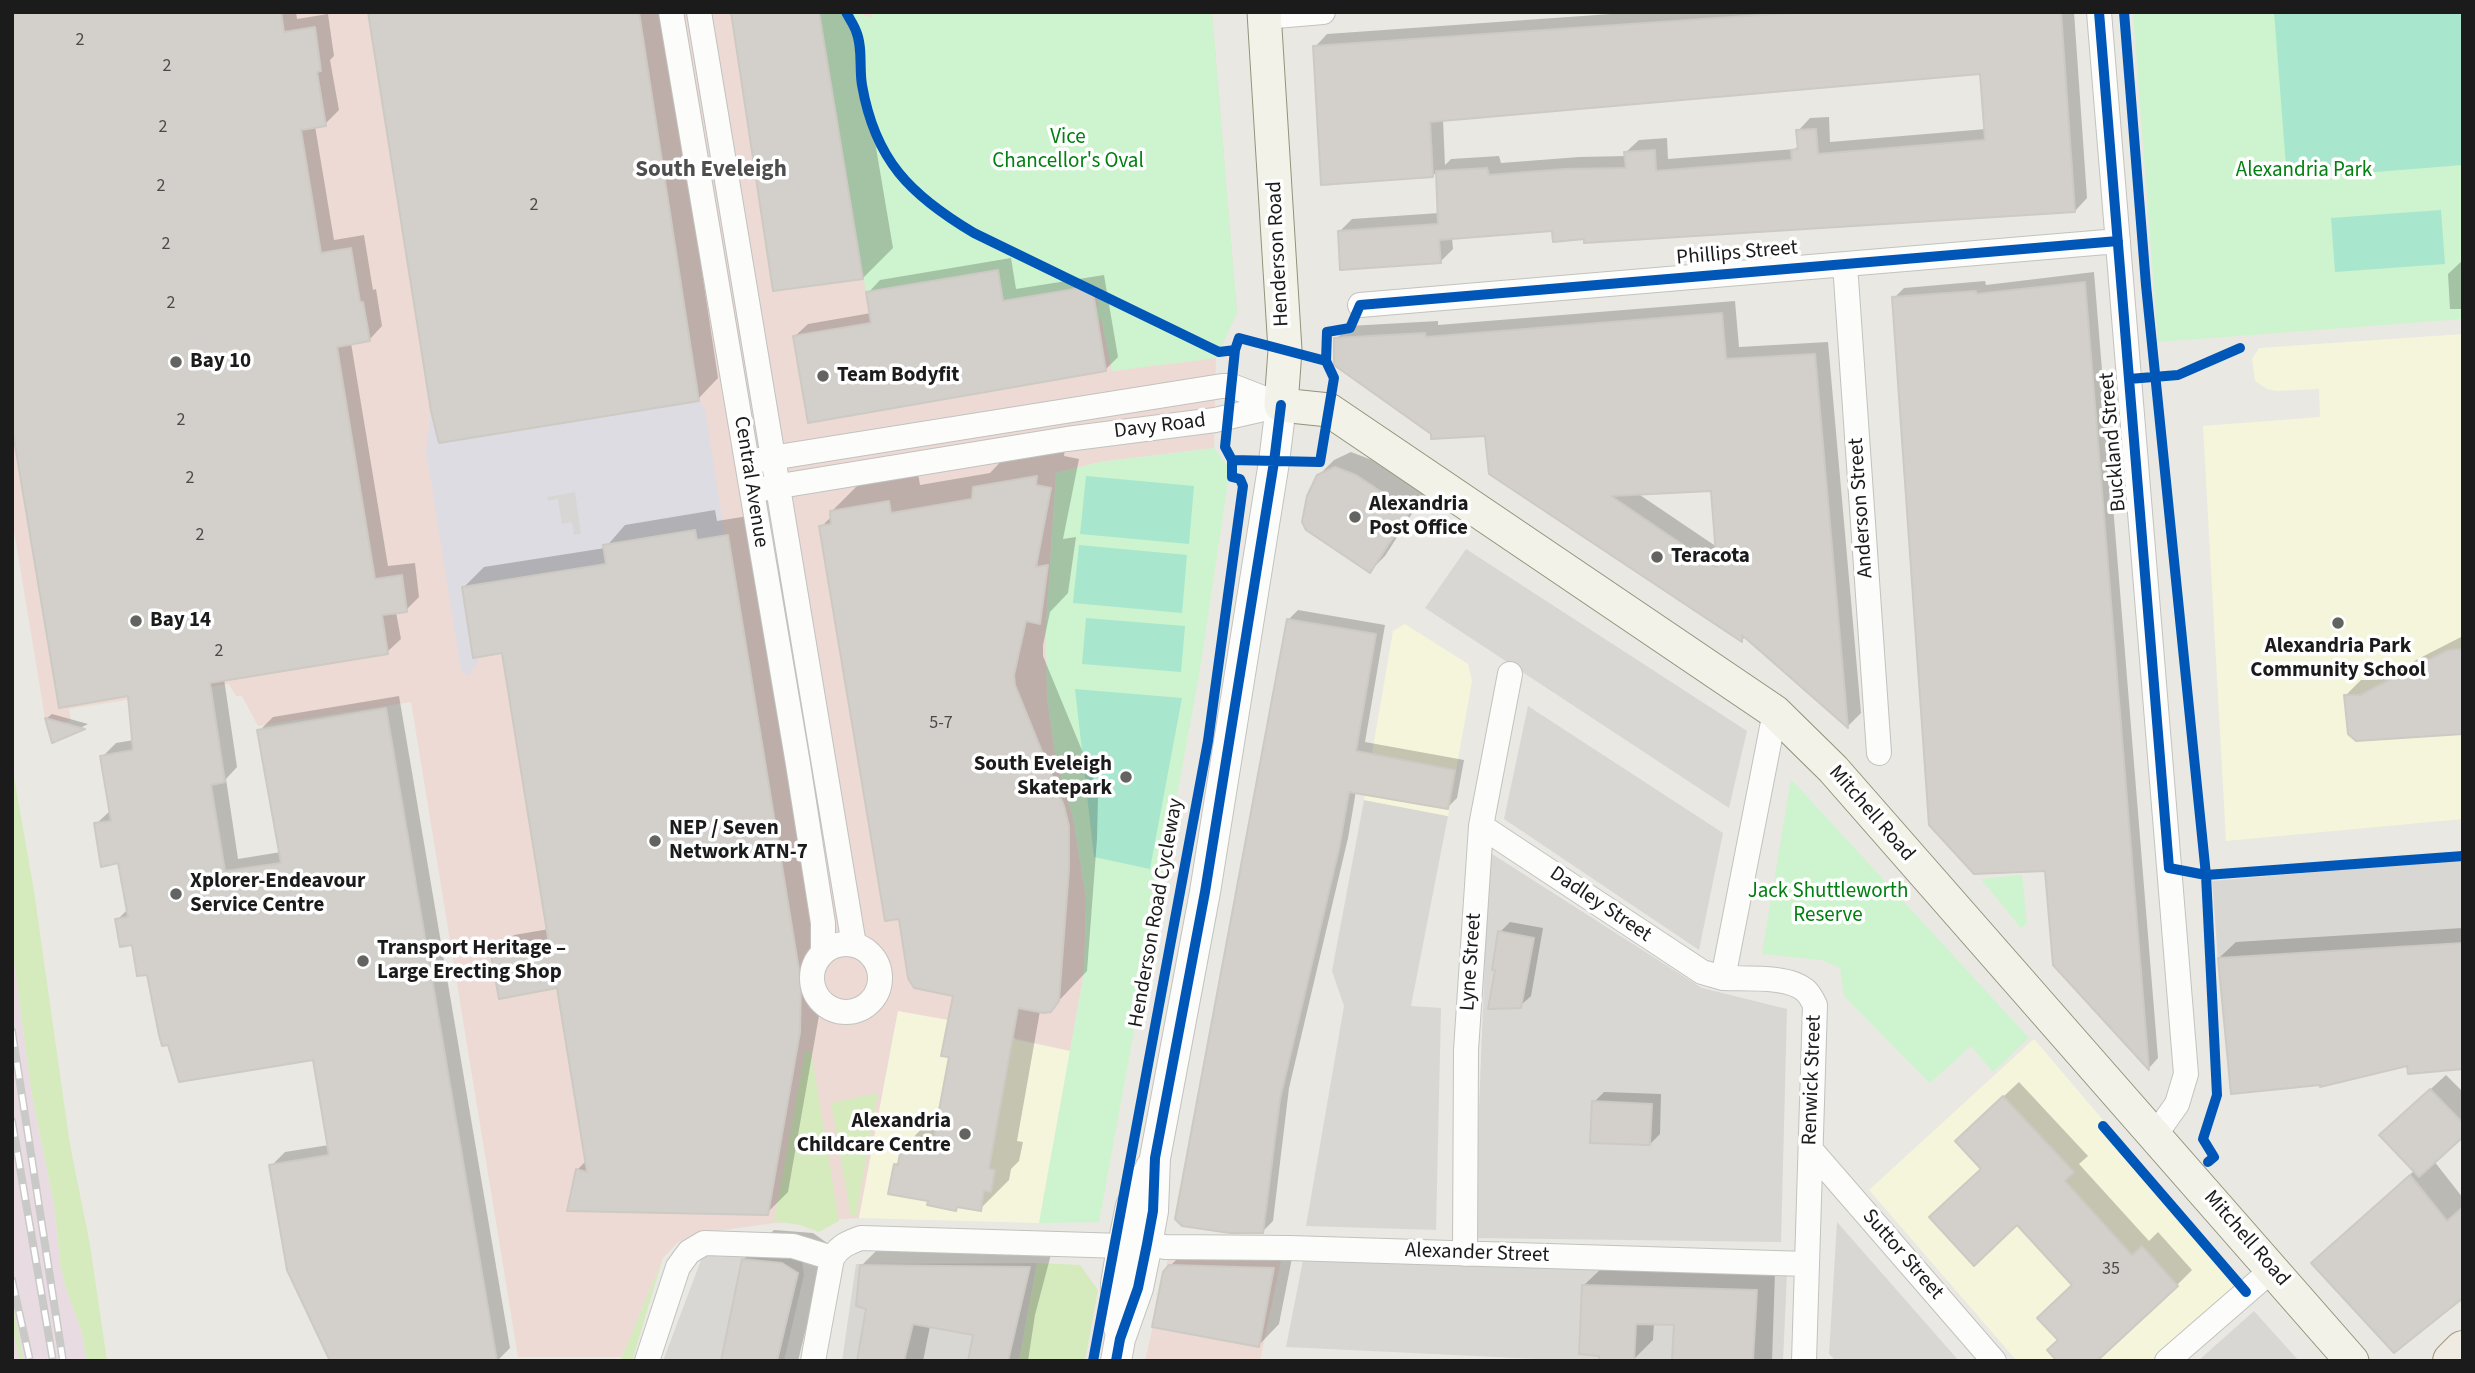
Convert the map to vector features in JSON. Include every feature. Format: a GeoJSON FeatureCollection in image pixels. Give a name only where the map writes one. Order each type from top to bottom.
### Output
{"type":"FeatureCollection","features":[{"type":"Feature","properties":{"kind":"main road","name":"Henderson Road"},"geometry":{"type":"LineString","coordinates":[[1264,14],[1284,350],[1281,405]]}},
{"type":"Feature","properties":{"kind":"main road","name":"Mitchell Road"},"geometry":{"type":"LineString","coordinates":[[1281,405],[1329,410],[1775,712],[1833,769],[2352,1361]]}},
{"type":"Feature","properties":{"kind":"main road"},"geometry":{"type":"LineString","coordinates":[[2452,1361],[2463,1350]]}},
{"type":"Feature","properties":{"kind":"street","name":"Central Avenue"},"geometry":{"type":"LineString","coordinates":[[671,12],[823,923],[823,952]]}},
{"type":"Feature","properties":{"kind":"street","name":"Central Avenue"},"geometry":{"type":"LineString","coordinates":[[699,12],[855,944]]}},
{"type":"Feature","properties":{"kind":"street"},"geometry":{"type":"LineString","coordinates":[[1264,14],[1323,12]]}},
{"type":"Feature","properties":{"kind":"street","name":"Buckland Street"},"geometry":{"type":"LineString","coordinates":[[2099,12],[2186,1074],[2181,1097],[2155,1135]]}},
{"type":"Feature","properties":{"kind":"street","name":"Phillips Street"},"geometry":{"type":"LineString","coordinates":[[1360,305],[2118,242]]}},
{"type":"Feature","properties":{"kind":"street","name":"Anderson Street"},"geometry":{"type":"LineString","coordinates":[[1845,264],[1879,753]]}},
{"type":"Feature","properties":{"kind":"street","name":"Davy Road"},"geometry":{"type":"LineString","coordinates":[[746,462],[1222,386],[1232,386],[1281,405]]}},
{"type":"Feature","properties":{"kind":"street","name":"Davy Road"},"geometry":{"type":"LineString","coordinates":[[751,491],[1002,449],[1215,421],[1281,405]]}},
{"type":"Feature","properties":{"kind":"street","name":"Henderson Road"},"geometry":{"type":"LineString","coordinates":[[1118,1350],[1138,1289],[1135,1245],[1153,1211],[1155,1158],[1205,892],[1281,405]]}},
{"type":"Feature","properties":{"kind":"street"},"geometry":{"type":"LineString","coordinates":[[998,422],[1002,449]]}},
{"type":"Feature","properties":{"kind":"street","name":"Lyne Street"},"geometry":{"type":"LineString","coordinates":[[1465,1254],[1466,1050],[1481,826],[1510,674]]}},
{"type":"Feature","properties":{"kind":"street"},"geometry":{"type":"LineString","coordinates":[[1723,978],[1775,712]]}},
{"type":"Feature","properties":{"kind":"street","name":"Dadley Street"},"geometry":{"type":"LineString","coordinates":[[1481,826],[1702,972],[1723,978]]}},
{"type":"Feature","properties":{"kind":"street"},"geometry":{"type":"LineString","coordinates":[[838,944],[855,944],[869,952],[874,959],[880,974],[878,990],[869,1004],[854,1012],[838,1011],[823,1004],[814,990],[814,965],[823,952],[838,944]]}},
{"type":"Feature","properties":{"kind":"street","name":"Renwick Street"},"geometry":{"type":"LineString","coordinates":[[1723,978],[1794,984],[1806,991],[1815,1005],[1804,1361]]}},
{"type":"Feature","properties":{"kind":"street","name":"Suttor Street"},"geometry":{"type":"LineString","coordinates":[[1811,1150],[1994,1361]]}},
{"type":"Feature","properties":{"kind":"street","name":"Alexander Street"},"geometry":{"type":"LineString","coordinates":[[832,1258],[839,1248],[861,1238],[1807,1264]]}},
{"type":"Feature","properties":{"kind":"street"},"geometry":{"type":"LineString","coordinates":[[647,1361],[678,1267],[689,1252],[704,1243],[793,1245],[832,1258],[813,1361]]}},
{"type":"Feature","properties":{"kind":"street"},"geometry":{"type":"LineString","coordinates":[[2167,1361],[2273,1269]]}},
{"type":"Feature","properties":{"kind":"shaded area"},"geometry":{"type":"Polygon","coordinates":[[[12,12],[1212,12],[1237,313],[1216,358],[1214,448],[1100,462],[1056,473],[1046,626],[1047,697],[1055,755],[1073,818],[1086,898],[1084,973],[1070,1051],[898,1011],[859,1218],[774,1223],[696,1234],[677,1243],[663,1258],[622,1357],[518,1357],[411,702],[258,726],[242,696],[236,696],[229,684],[69,709],[71,720],[65,723],[45,718],[12,519],[12,12]]]}},
{"type":"Feature","properties":{"kind":"shaded area","name":"Alexandria Park Community School"},"geometry":{"type":"Polygon","coordinates":[[[2463,334],[2463,819],[2226,841],[2203,426],[2320,417],[2319,389],[2277,391],[2267,389],[2255,381],[2252,359],[2259,348],[2463,334]]]}},
{"type":"Feature","properties":{"kind":"shaded area"},"geometry":{"type":"Polygon","coordinates":[[[699,401],[705,409],[725,536],[697,540],[695,530],[614,543],[617,562],[462,587],[473,657],[477,657],[478,663],[468,676],[461,671],[426,450],[431,411],[440,443],[699,401]]]}},
{"type":"Feature","properties":{"kind":"shaded area"},"geometry":{"type":"Polygon","coordinates":[[[1466,549],[1747,731],[1729,808],[1425,608],[1466,549]]]}},
{"type":"Feature","properties":{"kind":"shaded area"},"geometry":{"type":"Polygon","coordinates":[[[1405,624],[1468,664],[1472,681],[1448,816],[1364,800],[1393,631],[1405,624]]]}},
{"type":"Feature","properties":{"kind":"shaded area"},"geometry":{"type":"Polygon","coordinates":[[[1528,706],[1723,833],[1699,950],[1504,819],[1528,706]]]}},
{"type":"Feature","properties":{"kind":"shaded area"},"geometry":{"type":"Polygon","coordinates":[[[1364,800],[1448,816],[1411,1006],[1441,1008],[1436,1230],[1306,1226],[1344,1006],[1332,971],[1364,800]]]}},
{"type":"Feature","properties":{"kind":"shaded area"},"geometry":{"type":"Polygon","coordinates":[[[1489,852],[1702,988],[1787,1009],[1781,1242],[1474,1238],[1489,852]]]}},
{"type":"Feature","properties":{"kind":"shaded area"},"geometry":{"type":"Polygon","coordinates":[[[2463,859],[2463,943],[2218,958],[2212,881],[2463,859]]]}},
{"type":"Feature","properties":{"kind":"shaded area"},"geometry":{"type":"Polygon","coordinates":[[[12,946],[32,1096],[54,1204],[61,1269],[81,1329],[87,1361],[12,1361],[12,946]]]}},
{"type":"Feature","properties":{"kind":"shaded area","name":"Alexandria Childcare Centre"},"geometry":{"type":"Polygon","coordinates":[[[898,1011],[1009,1031],[1016,1040],[1070,1051],[1039,1223],[859,1218],[898,1011]]]}},
{"type":"Feature","properties":{"kind":"shaded area"},"geometry":{"type":"Polygon","coordinates":[[[2034,1039],[2242,1283],[2151,1361],[2017,1361],[1869,1190],[2034,1039]]]}},
{"type":"Feature","properties":{"kind":"shaded area"},"geometry":{"type":"Polygon","coordinates":[[[1837,1222],[1959,1361],[1836,1361],[1829,1354],[1837,1222]]]}},
{"type":"Feature","properties":{"kind":"shaded area"},"geometry":{"type":"Polygon","coordinates":[[[704,1252],[802,1260],[804,1275],[784,1361],[663,1361],[704,1252]]]}},
{"type":"Feature","properties":{"kind":"shaded area"},"geometry":{"type":"Polygon","coordinates":[[[1304,1255],[1787,1273],[1783,1361],[1580,1361],[1286,1347],[1304,1255]]]}},
{"type":"Feature","properties":{"kind":"shaded area"},"geometry":{"type":"Polygon","coordinates":[[[1168,1258],[1281,1261],[1260,1361],[1145,1361],[1168,1258]]]}},
{"type":"Feature","properties":{"kind":"shaded area"},"geometry":{"type":"Polygon","coordinates":[[[1037,1263],[1019,1361],[842,1361],[856,1264],[1037,1263]]]}},
{"type":"Feature","properties":{"kind":"shaded area"},"geometry":{"type":"Polygon","coordinates":[[[2254,1311],[2299,1361],[2198,1361],[2254,1311]]]}},
{"type":"Feature","properties":{"kind":"green space","name":"Vice Chancellor's Oval"},"geometry":{"type":"Polygon","coordinates":[[[819,12],[857,12],[871,18],[874,12],[1212,12],[1237,313],[1216,358],[1112,371],[1101,318],[1096,326],[1004,301],[998,270],[866,292],[819,12]],[[1095,286],[1073,289],[1073,290],[1099,307],[1095,286]]]}},
{"type":"Feature","properties":{"kind":"green space","name":"Alexandria Park"},"geometry":{"type":"Polygon","coordinates":[[[2133,12],[2463,12],[2463,319],[2158,342],[2133,12]]]}},
{"type":"Feature","properties":{"kind":"green space"},"geometry":{"type":"Polygon","coordinates":[[[2274,12],[2463,12],[2463,165],[2287,179],[2274,12]]]}},
{"type":"Feature","properties":{"kind":"green space"},"geometry":{"type":"Polygon","coordinates":[[[2441,210],[2445,264],[2335,272],[2331,218],[2441,210]]]}},
{"type":"Feature","properties":{"kind":"green space"},"geometry":{"type":"Polygon","coordinates":[[[1214,448],[1230,469],[1199,675],[1099,1222],[1039,1223],[1084,973],[1086,898],[1073,818],[1055,755],[1047,697],[1046,626],[1056,473],[1100,462],[1214,448]]]}},
{"type":"Feature","properties":{"kind":"green space"},"geometry":{"type":"Polygon","coordinates":[[[1086,476],[1194,486],[1189,544],[1080,534],[1086,476]]]}},
{"type":"Feature","properties":{"kind":"green space"},"geometry":{"type":"Polygon","coordinates":[[[1079,545],[1187,555],[1182,613],[1073,603],[1079,545]]]}},
{"type":"Feature","properties":{"kind":"green space"},"geometry":{"type":"Polygon","coordinates":[[[1086,618],[1185,626],[1181,672],[1082,664],[1086,618]]]}},
{"type":"Feature","properties":{"kind":"green space","name":"South Eveleigh Skatepark"},"geometry":{"type":"Polygon","coordinates":[[[1075,689],[1182,698],[1150,869],[1094,857],[1075,689]]]}},
{"type":"Feature","properties":{"kind":"green space"},"geometry":{"type":"Polygon","coordinates":[[[12,765],[34,891],[70,1145],[90,1245],[107,1361],[87,1361],[81,1329],[68,1295],[61,1269],[54,1204],[32,1096],[12,946],[12,765]]]}},
{"type":"Feature","properties":{"kind":"green space","name":"Jack Shuttleworth Reserve"},"geometry":{"type":"Polygon","coordinates":[[[1791,779],[2029,1038],[1993,1072],[1971,1046],[1930,1083],[1844,996],[1840,968],[1822,960],[1762,954],[1791,779]]]}},
{"type":"Feature","properties":{"kind":"green space"},"geometry":{"type":"Polygon","coordinates":[[[2022,875],[2027,923],[2021,928],[1981,879],[2022,875]]]}},
{"type":"Feature","properties":{"kind":"green space"},"geometry":{"type":"Polygon","coordinates":[[[811,1051],[839,1221],[819,1232],[800,1225],[774,1221],[805,1052],[811,1051]]]}},
{"type":"Feature","properties":{"kind":"green space"},"geometry":{"type":"Polygon","coordinates":[[[878,1093],[856,1216],[851,1216],[831,1103],[878,1093]]]}},
{"type":"Feature","properties":{"kind":"green space"},"geometry":{"type":"Polygon","coordinates":[[[663,1258],[632,1361],[621,1361],[622,1357],[663,1258]]]}},
{"type":"Feature","properties":{"kind":"green space"},"geometry":{"type":"Polygon","coordinates":[[[1037,1263],[1080,1265],[1098,1290],[1085,1361],[1019,1361],[1037,1263]]]}},
{"type":"Feature","properties":{"kind":"green space"},"geometry":{"type":"Polygon","coordinates":[[[12,1301],[24,1361],[20,1361],[12,1327],[12,1301]]]}},
{"type":"Feature","properties":{"kind":"pier"},"geometry":{"type":"Polygon","coordinates":[[[575,492],[581,534],[574,535],[572,522],[562,524],[558,499],[548,501],[547,497],[575,492]]]}},
{"type":"Feature","properties":{"kind":"building"},"geometry":{"type":"Polygon","coordinates":[[[12,12],[281,12],[284,32],[315,27],[321,71],[317,72],[326,126],[301,130],[321,253],[351,248],[370,341],[337,347],[375,579],[402,575],[407,612],[382,615],[388,654],[210,683],[225,782],[211,785],[225,871],[281,863],[257,730],[386,708],[497,1361],[330,1361],[287,1270],[269,1165],[329,1155],[313,1060],[179,1082],[168,1045],[162,1046],[147,975],[137,976],[132,945],[120,947],[115,919],[128,917],[118,863],[101,867],[94,823],[111,821],[100,756],[133,750],[128,696],[59,708],[12,427],[12,12]]]}},
{"type":"Feature","properties":{"kind":"building"},"geometry":{"type":"Polygon","coordinates":[[[368,12],[639,12],[699,401],[439,443],[431,411],[368,12]]]}},
{"type":"Feature","properties":{"kind":"building"},"geometry":{"type":"Polygon","coordinates":[[[731,12],[819,12],[863,279],[773,291],[731,12]]]}},
{"type":"Feature","properties":{"kind":"building"},"geometry":{"type":"Polygon","coordinates":[[[1804,12],[2061,12],[2075,212],[1584,243],[1584,239],[1553,242],[1552,231],[1439,240],[1441,263],[1340,270],[1338,231],[1438,224],[1436,171],[1487,168],[1489,175],[1565,169],[1626,168],[1624,152],[1655,150],[1656,171],[1792,160],[1791,150],[1798,149],[1796,130],[1816,129],[1818,154],[1985,140],[1980,74],[1430,122],[1433,177],[1321,185],[1313,46],[1804,12]]]}},
{"type":"Feature","properties":{"kind":"building"},"geometry":{"type":"Polygon","coordinates":[[[998,270],[1003,301],[1092,286],[1106,371],[808,423],[793,336],[871,323],[866,292],[998,270]]]}},
{"type":"Feature","properties":{"kind":"building"},"geometry":{"type":"Polygon","coordinates":[[[2085,282],[2149,1070],[2053,965],[2045,871],[1974,874],[1929,825],[1892,297],[1976,291],[1976,294],[2085,282]]]}},
{"type":"Feature","properties":{"kind":"building"},"geometry":{"type":"Polygon","coordinates":[[[1722,313],[1726,359],[1815,354],[1848,728],[1742,635],[1742,642],[1489,474],[1485,436],[1431,439],[1431,434],[1334,365],[1334,338],[1425,333],[1426,337],[1722,313]],[[1711,491],[1611,496],[1717,568],[1711,491]]]}},
{"type":"Feature","properties":{"kind":"building","name":"Alexandria Post Office"},"geometry":{"type":"Polygon","coordinates":[[[1335,467],[1356,475],[1410,511],[1370,573],[1306,530],[1302,522],[1307,496],[1317,475],[1335,467]]]}},
{"type":"Feature","properties":{"kind":"building"},"geometry":{"type":"Polygon","coordinates":[[[1037,476],[1036,485],[1051,488],[1036,567],[1048,565],[1040,624],[1026,621],[1014,675],[1015,685],[1064,806],[1069,826],[1069,869],[1059,1001],[1051,1012],[1018,1008],[989,1169],[995,1170],[991,1192],[984,1191],[981,1211],[957,1207],[956,1211],[927,1205],[928,1201],[888,1194],[894,1164],[898,1165],[901,1147],[931,1153],[949,1057],[941,1056],[953,996],[914,988],[908,978],[899,919],[885,921],[819,526],[831,524],[830,511],[889,501],[891,513],[972,499],[973,487],[1037,476]]]}},
{"type":"Feature","properties":{"kind":"building","name":"NEP / Seven Network ATN-7"},"geometry":{"type":"Polygon","coordinates":[[[695,530],[697,540],[728,535],[801,982],[800,1032],[768,1215],[567,1211],[576,1169],[587,1172],[557,988],[499,999],[491,955],[549,944],[502,653],[473,658],[462,587],[606,564],[603,545],[695,530]]]}},
{"type":"Feature","properties":{"kind":"building"},"geometry":{"type":"Polygon","coordinates":[[[1287,619],[1376,634],[1356,751],[1455,770],[1448,809],[1349,792],[1339,849],[1280,1099],[1263,1233],[1230,1233],[1182,1226],[1175,1219],[1287,619]]]}},
{"type":"Feature","properties":{"kind":"building"},"geometry":{"type":"Polygon","coordinates":[[[2463,649],[2463,734],[2356,741],[2348,734],[2344,695],[2360,695],[2448,650],[2463,649]]]}},
{"type":"Feature","properties":{"kind":"building"},"geometry":{"type":"Polygon","coordinates":[[[45,718],[85,729],[52,743],[45,718]]]}},
{"type":"Feature","properties":{"kind":"building"},"geometry":{"type":"Polygon","coordinates":[[[1498,931],[1534,938],[1521,1008],[1488,1009],[1498,931]]]}},
{"type":"Feature","properties":{"kind":"building"},"geometry":{"type":"Polygon","coordinates":[[[2463,943],[2463,1069],[2408,1074],[2407,1066],[2320,1087],[2231,1094],[2218,958],[2463,943]]]}},
{"type":"Feature","properties":{"kind":"building"},"geometry":{"type":"Polygon","coordinates":[[[2430,1089],[2463,1123],[2463,1137],[2419,1177],[2379,1135],[2430,1089]]]}},
{"type":"Feature","properties":{"kind":"building"},"geometry":{"type":"Polygon","coordinates":[[[2003,1096],[2074,1172],[2065,1181],[2132,1255],[2142,1246],[2178,1286],[2097,1361],[2057,1361],[2047,1350],[2058,1340],[2037,1318],[2072,1285],[2017,1225],[1974,1266],[1929,1217],[1981,1169],[1955,1141],[2003,1096]]]}},
{"type":"Feature","properties":{"kind":"building"},"geometry":{"type":"Polygon","coordinates":[[[1592,1101],[1652,1104],[1650,1145],[1590,1143],[1592,1101]]]}},
{"type":"Feature","properties":{"kind":"building"},"geometry":{"type":"Polygon","coordinates":[[[2410,1175],[2447,1221],[2463,1207],[2463,1298],[2394,1353],[2311,1263],[2410,1175]]]}},
{"type":"Feature","properties":{"kind":"building"},"geometry":{"type":"Polygon","coordinates":[[[742,1259],[782,1263],[798,1273],[777,1361],[721,1361],[742,1259]]]}},
{"type":"Feature","properties":{"kind":"building"},"geometry":{"type":"Polygon","coordinates":[[[860,1265],[1030,1267],[1008,1361],[968,1361],[973,1335],[913,1324],[904,1361],[857,1361],[866,1309],[856,1306],[860,1265]]]}},
{"type":"Feature","properties":{"kind":"building"},"geometry":{"type":"Polygon","coordinates":[[[1169,1265],[1274,1268],[1259,1347],[1152,1327],[1163,1272],[1169,1265]]]}},
{"type":"Feature","properties":{"kind":"building"},"geometry":{"type":"Polygon","coordinates":[[[1582,1285],[1757,1290],[1753,1361],[1672,1361],[1674,1325],[1636,1324],[1634,1361],[1599,1361],[1599,1356],[1579,1354],[1582,1285]]]}},
{"type":"Feature","properties":{"kind":"railway"},"geometry":{"type":"LineString","coordinates":[[12,1031],[63,1361]]}},
{"type":"Feature","properties":{"kind":"railway"},"geometry":{"type":"LineString","coordinates":[[12,1121],[53,1361]]}},
{"type":"Feature","properties":{"kind":"railway"},"geometry":{"type":"LineString","coordinates":[[12,1280],[30,1361]]}},
{"type":"Feature","properties":{"kind":"cycle path"},"geometry":{"type":"LineString","coordinates":[[846,12],[858,37],[862,85],[868,111],[886,155],[914,189],[951,219],[974,233],[1219,352],[1235,350],[1239,338],[1326,361]]}},
{"type":"Feature","properties":{"kind":"cycle path"},"geometry":{"type":"LineString","coordinates":[[2099,12],[2169,868],[2206,875],[2463,856]]}},
{"type":"Feature","properties":{"kind":"cycle path"},"geometry":{"type":"LineString","coordinates":[[2124,12],[2146,285],[2206,875],[2217,1095],[2203,1139],[2214,1157],[2208,1162]]}},
{"type":"Feature","properties":{"kind":"cycle path"},"geometry":{"type":"LineString","coordinates":[[1232,460],[1320,462],[1334,378],[1326,361],[1327,332],[1350,328],[1360,305],[2118,241]]}},
{"type":"Feature","properties":{"kind":"cycle path"},"geometry":{"type":"LineString","coordinates":[[2129,379],[2178,375],[2240,348]]}},
{"type":"Feature","properties":{"kind":"cycle path","name":"Henderson Road Cycleway"},"geometry":{"type":"LineString","coordinates":[[1093,1361],[1208,741],[1243,486],[1240,479],[1232,477],[1232,460],[1225,447],[1235,350]]}},
{"type":"Feature","properties":{"kind":"cycle path"},"geometry":{"type":"LineString","coordinates":[[1116,1361],[1120,1339],[1138,1288],[1153,1211],[1155,1158],[1205,892],[1281,405]]}},
{"type":"Feature","properties":{"kind":"cycle path"},"geometry":{"type":"LineString","coordinates":[[2103,1126],[2246,1292]]}},
{"type":"Feature","properties":{"kind":"place","name":"Bay 10"},"geometry":{"type":"Point","coordinates":[176,362]}},
{"type":"Feature","properties":{"kind":"place","name":"Team Bodyfit"},"geometry":{"type":"Point","coordinates":[823,376]}},
{"type":"Feature","properties":{"kind":"place","name":"Alexandria Post Office"},"geometry":{"type":"Point","coordinates":[1355,517]}},
{"type":"Feature","properties":{"kind":"place","name":"Teracota"},"geometry":{"type":"Point","coordinates":[1657,557]}},
{"type":"Feature","properties":{"kind":"place","name":"Bay 14"},"geometry":{"type":"Point","coordinates":[136,621]}},
{"type":"Feature","properties":{"kind":"place","name":"Alexandria Park Community School"},"geometry":{"type":"Point","coordinates":[2338,623]}},
{"type":"Feature","properties":{"kind":"place","name":"South Eveleigh Skatepark"},"geometry":{"type":"Point","coordinates":[1126,777]}},
{"type":"Feature","properties":{"kind":"place","name":"NEP / Seven Network ATN-7"},"geometry":{"type":"Point","coordinates":[655,841]}},
{"type":"Feature","properties":{"kind":"place","name":"Xplorer-Endeavour Service Centre"},"geometry":{"type":"Point","coordinates":[176,894]}},
{"type":"Feature","properties":{"kind":"place","name":"Transport Heritage – Large Erecting Shop"},"geometry":{"type":"Point","coordinates":[363,961]}},
{"type":"Feature","properties":{"kind":"place","name":"Alexandria Childcare Centre"},"geometry":{"type":"Point","coordinates":[965,1134]}},
{"type":"Feature","properties":{"kind":"district","name":"South Eveleigh"},"geometry":{"type":"Point","coordinates":[711,171]}}]}
